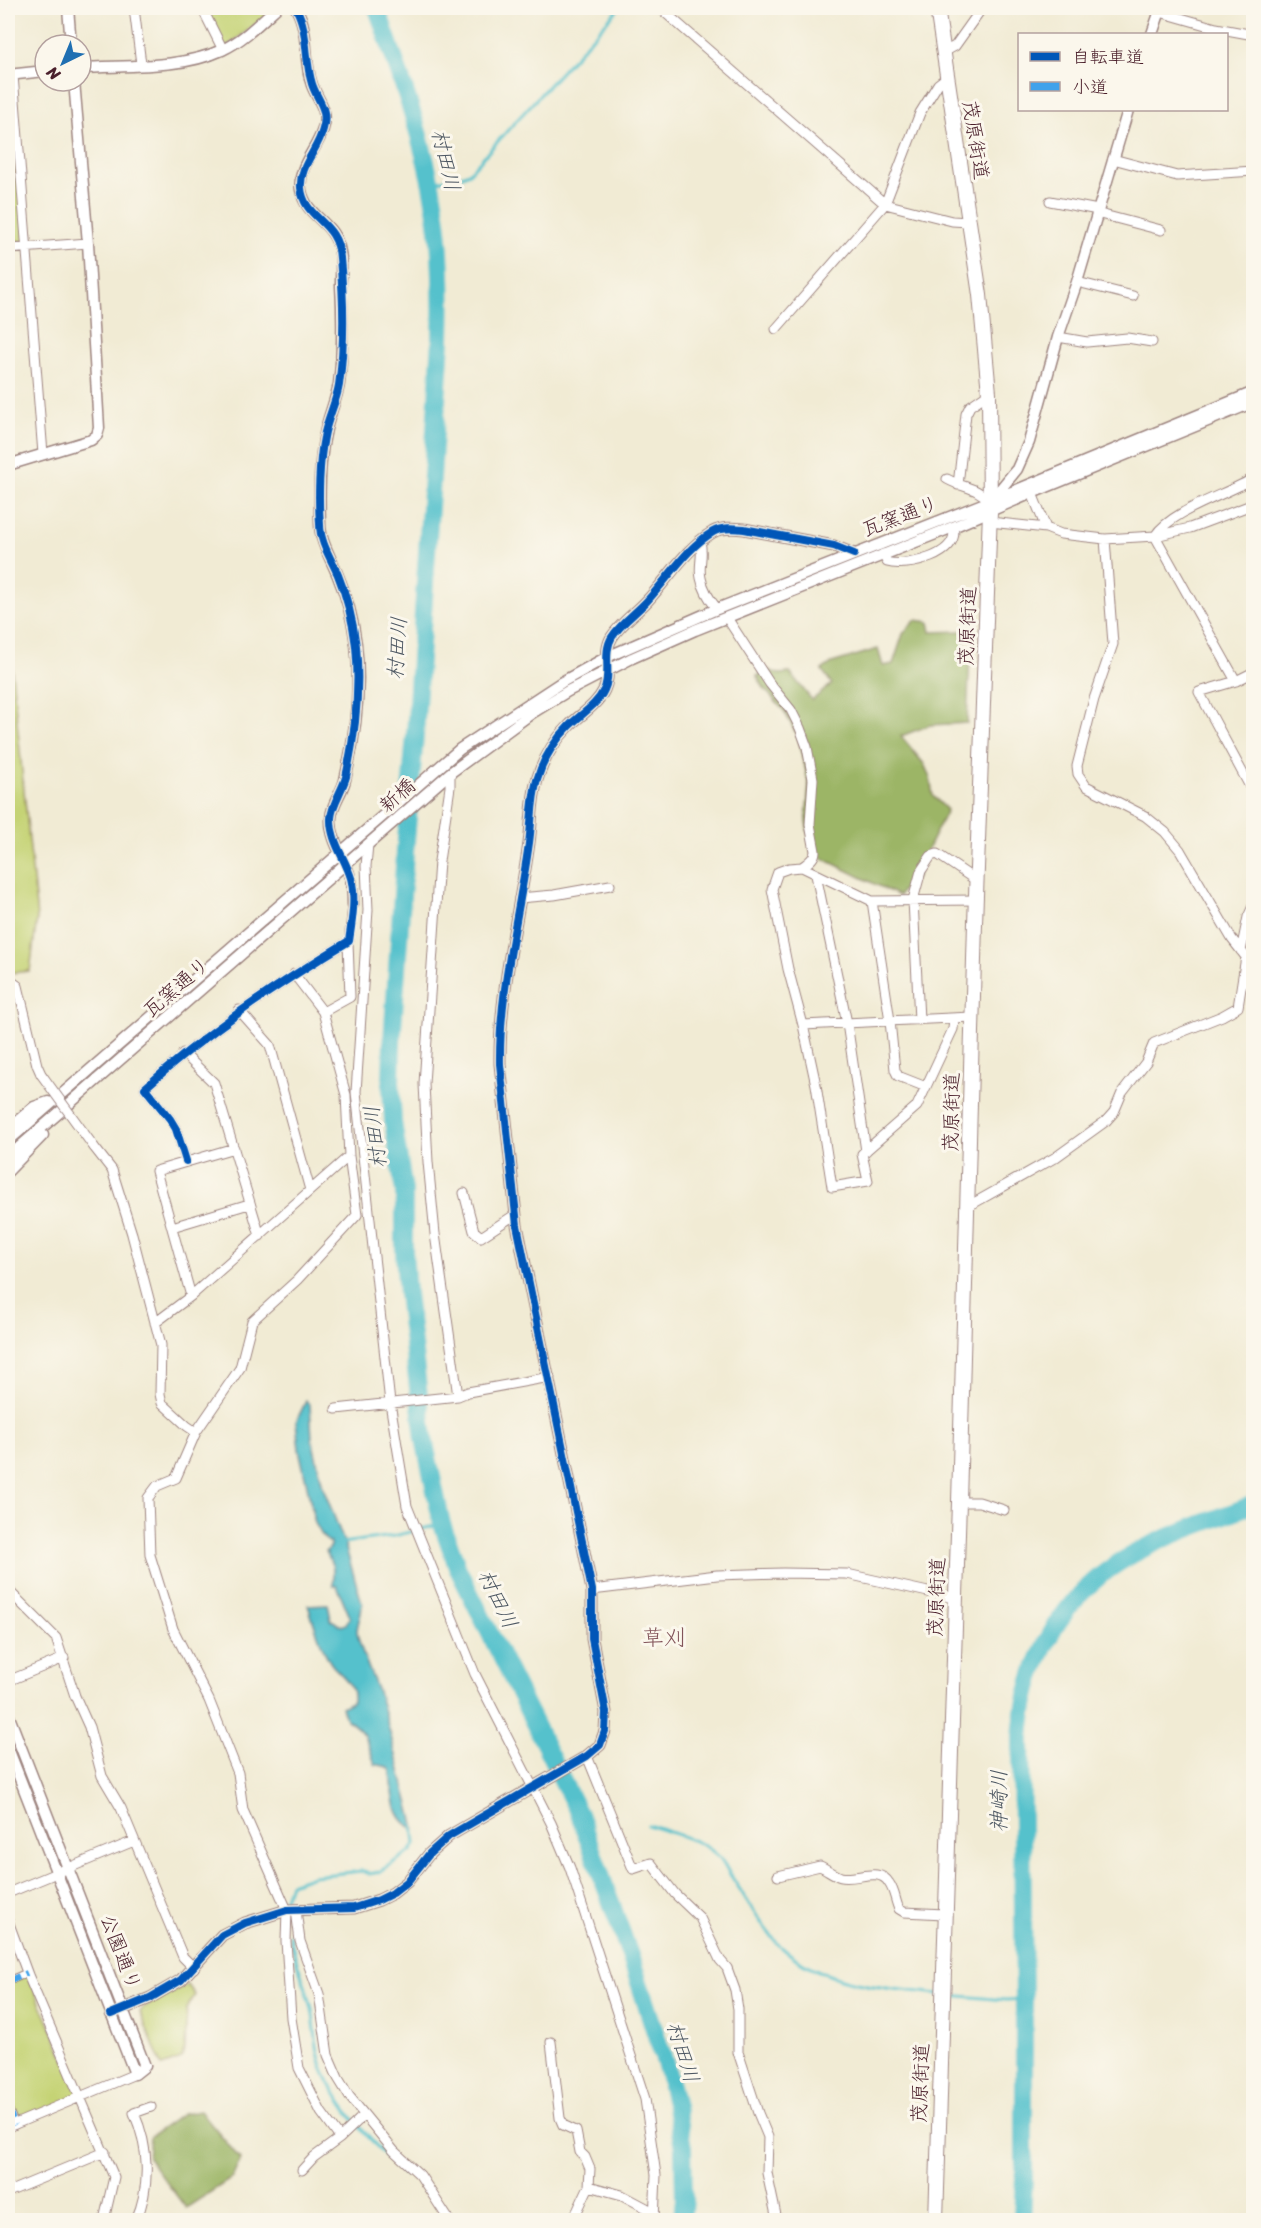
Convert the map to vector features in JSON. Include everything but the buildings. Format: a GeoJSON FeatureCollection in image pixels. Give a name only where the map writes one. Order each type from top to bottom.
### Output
{"type":"FeatureCollection","features":[{"type":"Feature","properties":{"kind":"main road","name":"茂原街道"},"geometry":{"type":"LineString","coordinates":[[936,2220],[972,1017],[990,512],[989,393],[980,295],[937,8]]}},
{"type":"Feature","properties":{"kind":"street"},"geometry":{"type":"LineString","coordinates":[[68,8],[70,33]]}},
{"type":"Feature","properties":{"kind":"street"},"geometry":{"type":"LineString","coordinates":[[134,8],[141,64]]}},
{"type":"Feature","properties":{"kind":"street"},"geometry":{"type":"LineString","coordinates":[[202,8],[223,50]]}},
{"type":"Feature","properties":{"kind":"street"},"geometry":{"type":"LineString","coordinates":[[93,67],[190,61],[223,50],[240,39],[276,8]]}},
{"type":"Feature","properties":{"kind":"street"},"geometry":{"type":"LineString","coordinates":[[296,8],[304,25],[312,86],[322,103],[324,119],[324,128],[303,171],[301,189],[308,207],[335,235],[340,255],[343,303],[339,385],[322,449],[320,525],[325,547],[343,589],[356,645],[357,687],[351,741],[344,784],[332,810],[331,819],[332,829],[352,886],[353,905],[348,942],[350,997],[322,1012]]}},
{"type":"Feature","properties":{"kind":"street"},"geometry":{"type":"LineString","coordinates":[[660,8],[885,204],[952,221],[969,222]]}},
{"type":"Feature","properties":{"kind":"street"},"geometry":{"type":"LineString","coordinates":[[944,52],[955,46],[982,8]]}},
{"type":"Feature","properties":{"kind":"street"},"geometry":{"type":"LineString","coordinates":[[1152,33],[1160,10],[1216,28],[1254,35]]}},
{"type":"Feature","properties":{"kind":"street"},"geometry":{"type":"LineString","coordinates":[[33,72],[10,75],[27,248],[43,454]]}},
{"type":"Feature","properties":{"kind":"street"},"geometry":{"type":"LineString","coordinates":[[777,329],[885,204],[921,113],[938,84],[947,77]]}},
{"type":"Feature","properties":{"kind":"street"},"geometry":{"type":"LineString","coordinates":[[8,465],[92,440],[99,428],[88,243],[75,93]]}},
{"type":"Feature","properties":{"kind":"street"},"geometry":{"type":"LineString","coordinates":[[990,512],[1017,469],[1029,442],[1058,337],[1077,282],[1128,111]]}},
{"type":"Feature","properties":{"kind":"street"},"geometry":{"type":"LineString","coordinates":[[1113,159],[1177,176],[1254,171]]}},
{"type":"Feature","properties":{"kind":"street"},"geometry":{"type":"LineString","coordinates":[[1050,201],[1161,230]]}},
{"type":"Feature","properties":{"kind":"street"},"geometry":{"type":"LineString","coordinates":[[8,249],[88,243]]}},
{"type":"Feature","properties":{"kind":"street"},"geometry":{"type":"LineString","coordinates":[[1077,282],[1133,296]]}},
{"type":"Feature","properties":{"kind":"street"},"geometry":{"type":"LineString","coordinates":[[1058,337],[1087,342],[1127,338],[1152,342]]}},
{"type":"Feature","properties":{"kind":"street","name":"瓦窯通り"},"geometry":{"type":"LineString","coordinates":[[447,768],[460,749],[525,705],[607,657],[717,609],[854,554],[990,512],[1254,392]]}},
{"type":"Feature","properties":{"kind":"street"},"geometry":{"type":"LineString","coordinates":[[958,485],[966,414],[970,406],[989,393]]}},
{"type":"Feature","properties":{"kind":"street","name":"瓦窯通り"},"geometry":{"type":"LineString","coordinates":[[447,768],[567,691],[694,630],[990,512],[1254,402]]}},
{"type":"Feature","properties":{"kind":"street"},"geometry":{"type":"LineString","coordinates":[[1155,536],[1162,525],[1177,516],[1236,489],[1254,478]]}},
{"type":"Feature","properties":{"kind":"street"},"geometry":{"type":"LineString","coordinates":[[947,479],[958,485],[980,491],[990,512],[1061,534],[1105,539],[1155,536],[1190,528],[1254,504]]}},
{"type":"Feature","properties":{"kind":"street"},"geometry":{"type":"LineString","coordinates":[[1032,493],[1046,528]]}},
{"type":"Feature","properties":{"kind":"street"},"geometry":{"type":"LineString","coordinates":[[883,554],[887,562],[895,564],[924,559],[940,552],[953,540],[955,535],[952,527]]}},
{"type":"Feature","properties":{"kind":"street"},"geometry":{"type":"LineString","coordinates":[[111,2014],[150,1998],[181,1980],[222,1935],[245,1923],[292,1910],[345,1909],[379,1900],[407,1882],[440,1843],[587,1756],[596,1750],[604,1738],[606,1712],[592,1639],[592,1590],[516,1214],[501,1085],[500,1038],[519,898],[529,843],[533,794],[553,746],[604,690],[609,643],[615,633],[700,542],[716,531],[730,528],[834,546],[854,554]]}},
{"type":"Feature","properties":{"kind":"street"},"geometry":{"type":"LineString","coordinates":[[1155,536],[1236,681]]}},
{"type":"Feature","properties":{"kind":"street"},"geometry":{"type":"LineString","coordinates":[[1105,539],[1113,644],[1094,699],[1077,766],[1078,774],[1086,786],[1145,816],[1174,840],[1232,939],[1247,955]]}},
{"type":"Feature","properties":{"kind":"street"},"geometry":{"type":"LineString","coordinates":[[700,542],[703,550],[700,577],[709,598],[717,609]]}},
{"type":"Feature","properties":{"kind":"street"},"geometry":{"type":"LineString","coordinates":[[728,618],[770,684],[791,710],[807,747],[813,779],[810,824],[815,851],[809,862],[802,867],[778,872],[772,889],[788,969],[816,1085],[832,1187],[868,1181],[862,1154],[916,1106],[953,1029],[954,1018]]}},
{"type":"Feature","properties":{"kind":"street"},"geometry":{"type":"LineString","coordinates":[[1254,672],[1236,681],[1199,692],[1254,794]]}},
{"type":"Feature","properties":{"kind":"street"},"geometry":{"type":"LineString","coordinates":[[447,768],[450,787],[439,861],[424,1084],[435,1234],[458,1396]]}},
{"type":"Feature","properties":{"kind":"street","name":"新橋"},"geometry":{"type":"LineString","coordinates":[[368,830],[447,768]]}},
{"type":"Feature","properties":{"kind":"street","name":"新橋"},"geometry":{"type":"LineString","coordinates":[[368,844],[447,768]]}},
{"type":"Feature","properties":{"kind":"street","name":"瓦窯通り"},"geometry":{"type":"LineString","coordinates":[[8,1141],[368,830]]}},
{"type":"Feature","properties":{"kind":"street"},"geometry":{"type":"LineString","coordinates":[[368,844],[366,866],[368,910],[356,1092],[390,1403],[406,1506],[475,1674],[551,1823],[570,1868],[640,2080],[647,2108],[655,2165],[654,2216]]}},
{"type":"Feature","properties":{"kind":"street","name":"瓦窯通り"},"geometry":{"type":"LineString","coordinates":[[8,1157],[368,844]]}},
{"type":"Feature","properties":{"kind":"street"},"geometry":{"type":"LineString","coordinates":[[919,1020],[913,900],[921,871],[931,856],[937,854],[977,881]]}},
{"type":"Feature","properties":{"kind":"street"},"geometry":{"type":"LineString","coordinates":[[802,867],[872,901],[976,900]]}},
{"type":"Feature","properties":{"kind":"street"},"geometry":{"type":"LineString","coordinates":[[816,875],[847,1023],[866,1150]]}},
{"type":"Feature","properties":{"kind":"street"},"geometry":{"type":"LineString","coordinates":[[519,898],[554,896],[610,885]]}},
{"type":"Feature","properties":{"kind":"street"},"geometry":{"type":"LineString","coordinates":[[872,901],[895,1070],[898,1076],[926,1087]]}},
{"type":"Feature","properties":{"kind":"street"},"geometry":{"type":"LineString","coordinates":[[968,1202],[974,1203],[1056,1157],[1106,1121],[1114,1112],[1122,1093],[1146,1062],[1155,1043],[1222,1016],[1238,1007],[1247,955],[1248,917],[1254,904]]}},
{"type":"Feature","properties":{"kind":"street"},"geometry":{"type":"LineString","coordinates":[[186,1161],[176,1129],[145,1088],[183,1053],[239,1010],[348,942]]}},
{"type":"Feature","properties":{"kind":"street"},"geometry":{"type":"LineString","coordinates":[[294,974],[322,1012],[346,1095],[349,1156],[357,1215],[297,1280],[252,1321],[240,1368],[196,1432],[176,1478],[157,1486],[148,1498],[150,1555],[173,1629],[208,1700],[238,1773],[243,1810],[292,1910],[302,1949],[321,2004],[328,2055],[338,2078],[364,2115],[394,2151],[420,2175],[449,2220]]}},
{"type":"Feature","properties":{"kind":"street"},"geometry":{"type":"LineString","coordinates":[[8,981],[18,986],[41,1074],[112,1170],[132,1234],[161,1345],[160,1394],[162,1403],[196,1432]]}},
{"type":"Feature","properties":{"kind":"street"},"geometry":{"type":"LineString","coordinates":[[239,1010],[270,1045],[310,1190]]}},
{"type":"Feature","properties":{"kind":"street"},"geometry":{"type":"LineString","coordinates":[[803,1025],[972,1017]]}},
{"type":"Feature","properties":{"kind":"street"},"geometry":{"type":"LineString","coordinates":[[183,1053],[214,1083],[260,1236]]}},
{"type":"Feature","properties":{"kind":"street"},"geometry":{"type":"LineString","coordinates":[[8,1129],[34,1107],[54,1100]]}},
{"type":"Feature","properties":{"kind":"street"},"geometry":{"type":"LineString","coordinates":[[8,1171],[52,1126],[61,1111]]}},
{"type":"Feature","properties":{"kind":"street"},"geometry":{"type":"LineString","coordinates":[[191,1296],[156,1171],[234,1148]]}},
{"type":"Feature","properties":{"kind":"street"},"geometry":{"type":"LineString","coordinates":[[156,1323],[191,1296],[349,1156]]}},
{"type":"Feature","properties":{"kind":"street"},"geometry":{"type":"LineString","coordinates":[[464,1193],[474,1231],[481,1237],[516,1214]]}},
{"type":"Feature","properties":{"kind":"street"},"geometry":{"type":"LineString","coordinates":[[172,1227],[249,1204]]}},
{"type":"Feature","properties":{"kind":"street"},"geometry":{"type":"LineString","coordinates":[[336,1409],[458,1396],[468,1392],[550,1377]]}},
{"type":"Feature","properties":{"kind":"street"},"geometry":{"type":"LineString","coordinates":[[959,1502],[979,1502],[1004,1510]]}},
{"type":"Feature","properties":{"kind":"street"},"geometry":{"type":"LineString","coordinates":[[592,1590],[717,1575],[783,1572],[847,1574],[956,1598]]}},
{"type":"Feature","properties":{"kind":"street"},"geometry":{"type":"LineString","coordinates":[[8,1590],[56,1638],[75,1696],[89,1727],[102,1776],[121,1808],[183,1957],[194,1968]]}},
{"type":"Feature","properties":{"kind":"street"},"geometry":{"type":"LineString","coordinates":[[8,1681],[63,1658]]}},
{"type":"Feature","properties":{"kind":"street","name":"公園通り"},"geometry":{"type":"LineString","coordinates":[[8,1714],[145,2066],[135,2074],[8,1752]]}},
{"type":"Feature","properties":{"kind":"street"},"geometry":{"type":"LineString","coordinates":[[587,1756],[633,1869],[651,1863],[675,1894],[700,1918],[720,1960],[727,1968],[737,1996],[738,2052],[768,2137],[767,2173],[777,2220]]}},
{"type":"Feature","properties":{"kind":"street"},"geometry":{"type":"LineString","coordinates":[[8,1893],[134,1841]]}},
{"type":"Feature","properties":{"kind":"street"},"geometry":{"type":"LineString","coordinates":[[778,1876],[820,1866],[839,1877],[849,1878],[872,1874],[881,1876],[890,1883],[899,1909],[904,1912],[944,1914]]}},
{"type":"Feature","properties":{"kind":"street"},"geometry":{"type":"LineString","coordinates":[[292,1910],[286,1941],[291,2018],[299,2068],[321,2112],[340,2138]]}},
{"type":"Feature","properties":{"kind":"street"},"geometry":{"type":"LineString","coordinates":[[8,1921],[12,1945],[27,1973],[114,2177],[104,2220]]}},
{"type":"Feature","properties":{"kind":"street"},"geometry":{"type":"LineString","coordinates":[[8,1981],[27,1973]]}},
{"type":"Feature","properties":{"kind":"street"},"geometry":{"type":"LineString","coordinates":[[551,2042],[560,2118],[563,2125],[576,2131],[580,2152],[590,2169],[588,2186],[573,2220]]}},
{"type":"Feature","properties":{"kind":"street"},"geometry":{"type":"LineString","coordinates":[[8,2108],[11,2126],[135,2074]]}},
{"type":"Feature","properties":{"kind":"street"},"geometry":{"type":"LineString","coordinates":[[136,2220],[145,2196],[146,2162],[143,2133],[134,2113],[151,2108]]}},
{"type":"Feature","properties":{"kind":"street"},"geometry":{"type":"LineString","coordinates":[[302,2170],[364,2115]]}},
{"type":"Feature","properties":{"kind":"street"},"geometry":{"type":"LineString","coordinates":[[8,2192],[105,2152]]}},
{"type":"Feature","properties":{"kind":"street"},"geometry":{"type":"LineString","coordinates":[[588,2186],[622,2195],[654,2216]]}},
{"type":"Feature","properties":{"kind":"green space"},"geometry":{"type":"Polygon","coordinates":[[[202,8],[276,8],[223,50],[202,8]]]}},
{"type":"Feature","properties":{"kind":"green space"},"geometry":{"type":"Polygon","coordinates":[[[19,151],[27,248],[8,249],[8,152],[19,151]]]}},
{"type":"Feature","properties":{"kind":"green space"},"geometry":{"type":"Polygon","coordinates":[[[915,620],[929,622],[931,632],[964,631],[964,650],[970,651],[967,723],[930,725],[901,736],[924,764],[930,778],[933,796],[947,810],[915,880],[911,878],[899,896],[812,853],[806,821],[809,785],[799,739],[784,711],[757,676],[769,670],[779,674],[790,673],[812,700],[832,684],[822,670],[832,663],[878,649],[883,666],[893,664],[903,634],[915,620]]]}},
{"type":"Feature","properties":{"kind":"green space"},"geometry":{"type":"Polygon","coordinates":[[[8,633],[37,918],[30,971],[8,973],[8,633]]]}},
{"type":"Feature","properties":{"kind":"green space"},"geometry":{"type":"Polygon","coordinates":[[[28,1975],[81,2096],[15,2125],[8,2108],[8,1983],[28,1975]]]}},
{"type":"Feature","properties":{"kind":"green space"},"geometry":{"type":"Polygon","coordinates":[[[188,1985],[195,1995],[187,2008],[185,2048],[181,2059],[162,2066],[140,2012],[144,2007],[188,1985]]]}},
{"type":"Feature","properties":{"kind":"green space"},"geometry":{"type":"Polygon","coordinates":[[[200,2111],[240,2159],[232,2178],[186,2208],[148,2158],[150,2137],[182,2114],[200,2111]]]}},
{"type":"Feature","properties":{"kind":"water"},"geometry":{"type":"Polygon","coordinates":[[[306,1401],[310,1405],[312,1439],[323,1487],[344,1542],[362,1603],[358,1636],[378,1692],[415,1828],[407,1825],[398,1812],[393,1796],[391,1771],[388,1767],[375,1764],[362,1733],[346,1719],[342,1707],[353,1701],[352,1690],[348,1681],[333,1666],[326,1654],[308,1605],[328,1604],[331,1620],[342,1626],[350,1617],[337,1586],[333,1586],[333,1567],[326,1551],[330,1548],[330,1543],[323,1537],[315,1523],[299,1449],[296,1422],[306,1401]]]}},
{"type":"Feature","properties":{"kind":"waterway","name":"村田川"},"geometry":{"type":"LineString","coordinates":[[377,8],[422,145],[438,230],[442,299],[415,735],[392,1042],[391,1086],[393,1122],[404,1191],[407,1293],[424,1439],[442,1524],[458,1569],[579,1814],[631,1958],[667,2069],[676,2107],[683,2148],[682,2220]]}},
{"type":"Feature","properties":{"kind":"waterway"},"geometry":{"type":"LineString","coordinates":[[430,183],[450,178],[450,181],[469,173],[619,8]]}},
{"type":"Feature","properties":{"kind":"waterway","name":"神崎川"},"geometry":{"type":"LineString","coordinates":[[1022,2220],[1024,1999],[1021,1739],[1024,1714],[1036,1667],[1057,1623],[1089,1586],[1108,1570],[1124,1559],[1160,1541],[1254,1504]]}},
{"type":"Feature","properties":{"kind":"waterway"},"geometry":{"type":"LineString","coordinates":[[341,1543],[394,1536],[442,1524]]}},
{"type":"Feature","properties":{"kind":"waterway"},"geometry":{"type":"LineString","coordinates":[[285,1898],[290,1884],[313,1876],[361,1871],[369,1874],[379,1872],[411,1851],[415,1844],[413,1825]]}},
{"type":"Feature","properties":{"kind":"waterway"},"geometry":{"type":"LineString","coordinates":[[648,1825],[695,1841],[719,1857],[770,1935],[802,1963],[820,1972],[858,1983],[939,1994]]}},
{"type":"Feature","properties":{"kind":"waterway"},"geometry":{"type":"LineString","coordinates":[[290,1935],[312,2008],[318,2053],[326,2075],[355,2121],[404,2174]]}},
{"type":"Feature","properties":{"kind":"waterway"},"geometry":{"type":"LineString","coordinates":[[948,1995],[1006,2000],[1024,1999]]}},
{"type":"Feature","properties":{"kind":"marked path"},"geometry":{"type":"LineString","coordinates":[[8,1981],[27,1973]]}},
{"type":"Feature","properties":{"kind":"marked path"},"geometry":{"type":"LineString","coordinates":[[8,2108],[15,2125]]}},
{"type":"Feature","properties":{"kind":"cycle path"},"geometry":{"type":"LineString","coordinates":[[186,1161],[176,1129],[145,1088],[193,1047],[243,1010],[349,941],[352,918],[351,878],[335,841],[331,818],[346,777],[352,745],[357,695],[356,646],[344,592],[320,531],[319,503],[322,447],[338,392],[341,369],[342,290],[338,245],[328,228],[308,207],[303,199],[301,188],[303,172],[321,137],[325,116],[312,84],[303,26],[296,8]]}},
{"type":"Feature","properties":{"kind":"cycle path"},"geometry":{"type":"LineString","coordinates":[[111,2014],[150,1998],[181,1980],[222,1935],[245,1923],[287,1910],[354,1908],[393,1893],[407,1882],[430,1853],[449,1836],[587,1756],[600,1745],[605,1731],[606,1712],[592,1639],[592,1590],[517,1225],[500,1064],[506,981],[529,843],[535,788],[542,765],[554,744],[569,726],[588,710],[604,690],[609,643],[612,637],[647,601],[694,546],[703,539],[720,529],[744,529],[834,546],[854,554]]}},
{"type":"Feature","properties":{"kind":"district","name":"草刈"},"geometry":{"type":"Point","coordinates":[664,1637]}}]}
